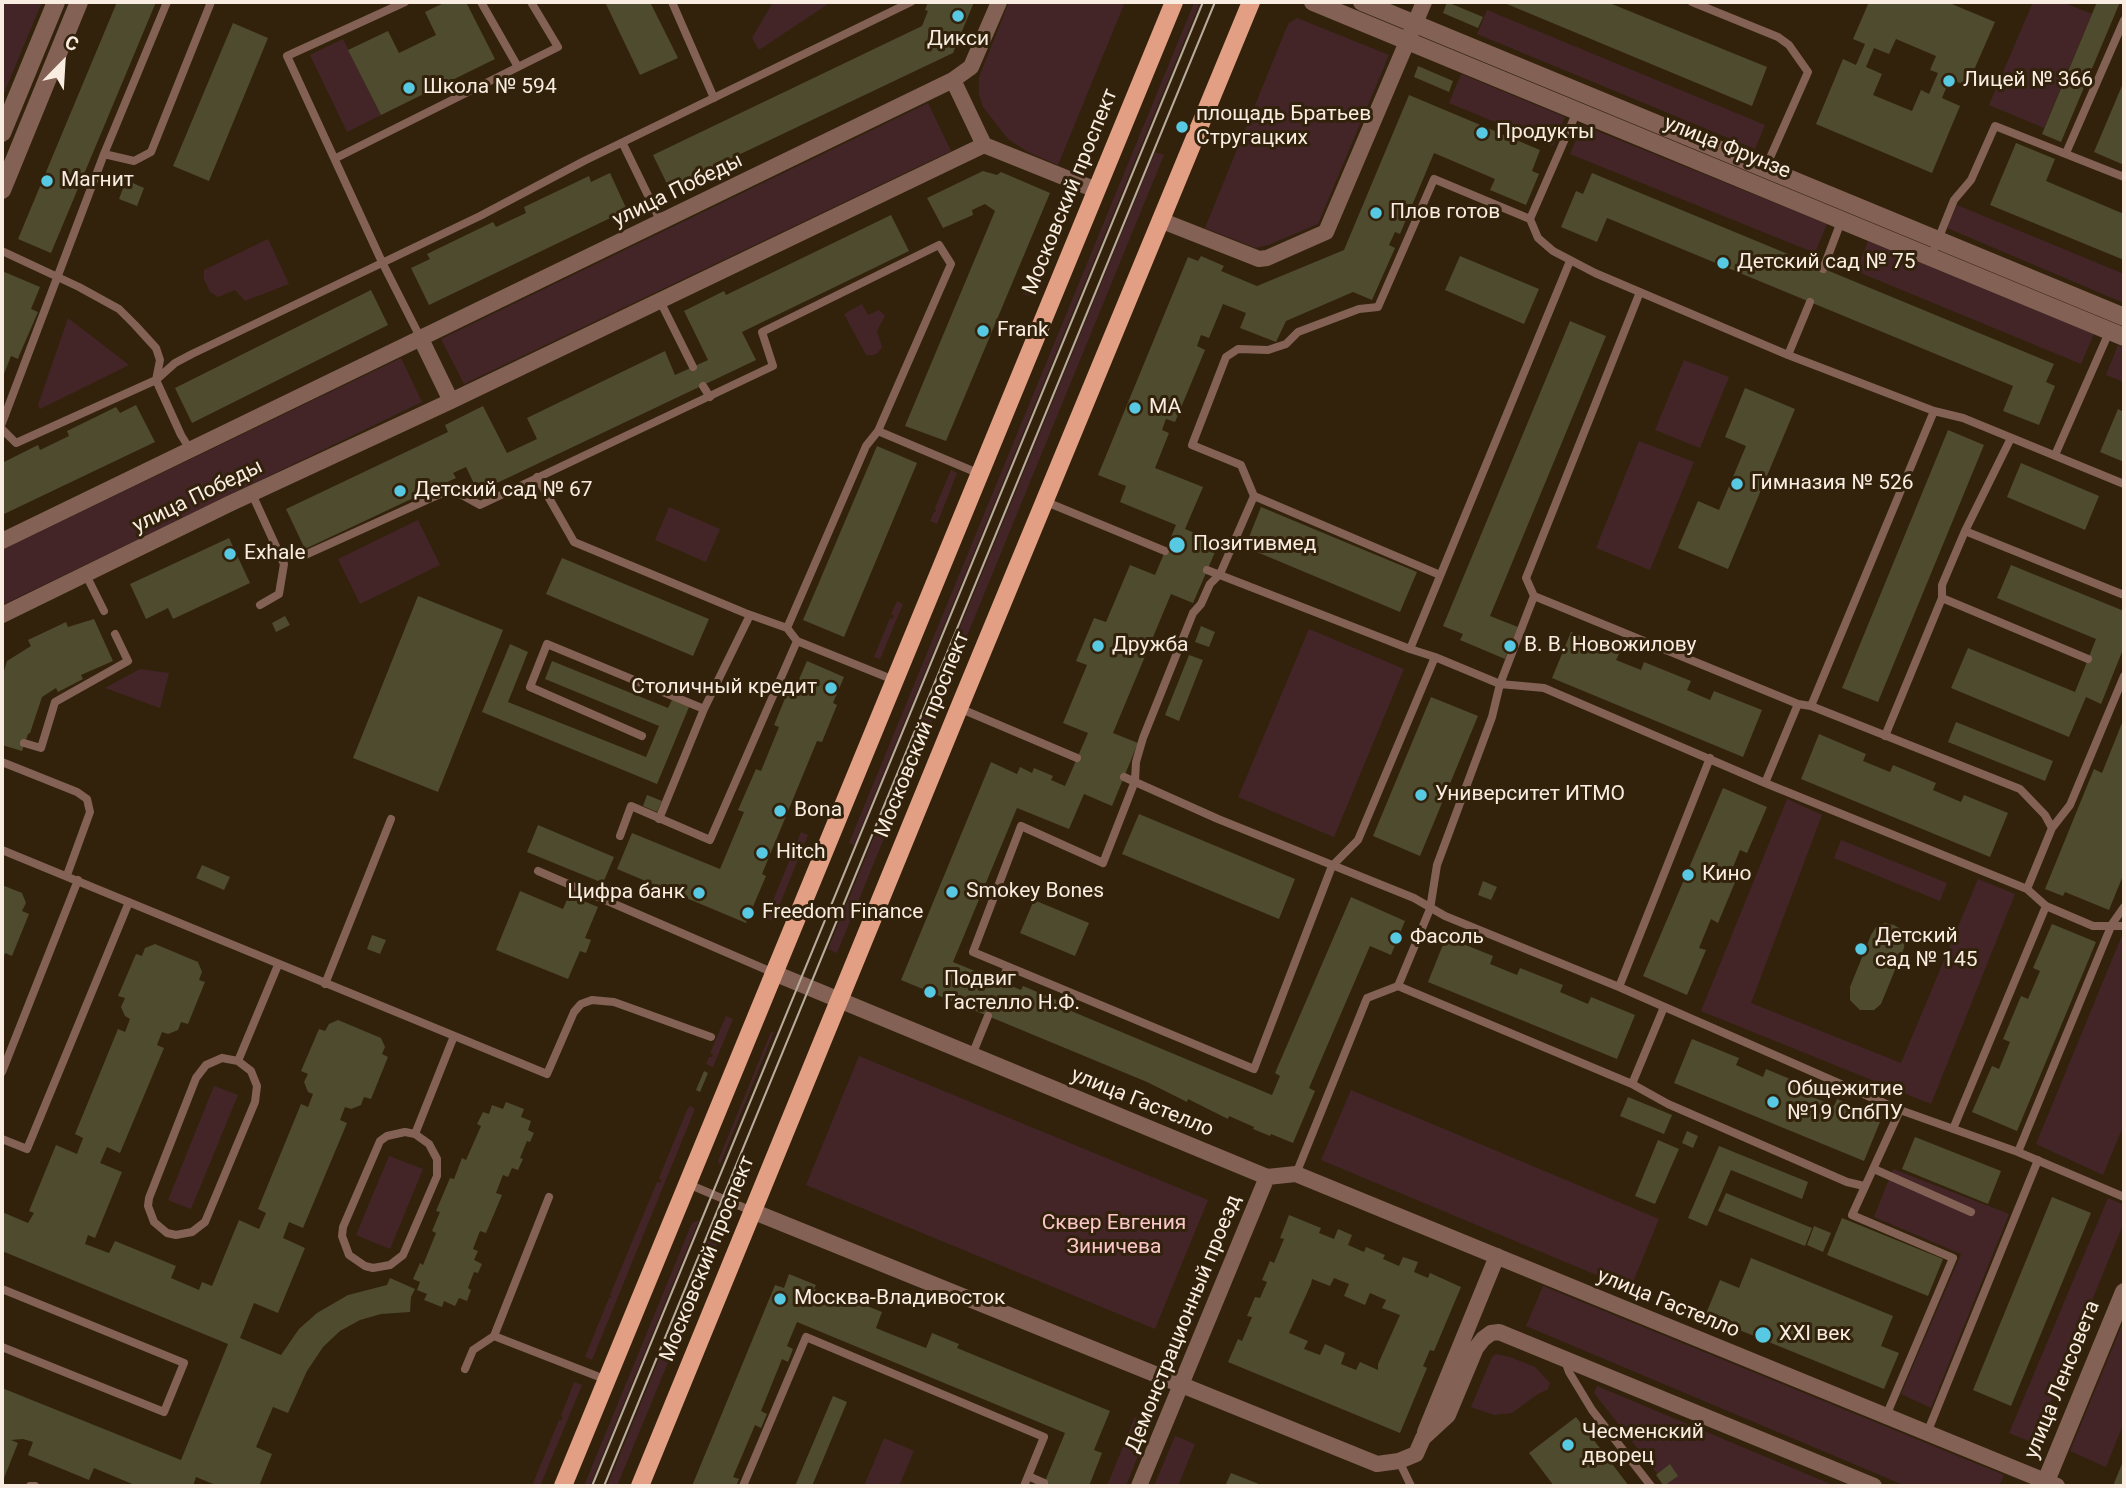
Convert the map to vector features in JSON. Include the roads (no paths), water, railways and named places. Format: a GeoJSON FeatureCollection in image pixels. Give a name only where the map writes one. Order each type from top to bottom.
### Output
{"type":"FeatureCollection","features":[{"type":"Feature","properties":{"kind":"main road","name":"Московский проспект"},"geometry":{"type":"LineString","coordinates":[[563,1486],[1174,2]]}},
{"type":"Feature","properties":{"kind":"main road","name":"Московский проспект"},"geometry":{"type":"LineString","coordinates":[[640,1486],[958,708],[1251,2]]}},
{"type":"Feature","properties":{"kind":"street"},"geometry":{"type":"LineString","coordinates":[[2,133],[56,2]]}},
{"type":"Feature","properties":{"kind":"street"},"geometry":{"type":"LineString","coordinates":[[2,190],[79,2]]}},
{"type":"Feature","properties":{"kind":"street"},"geometry":{"type":"LineString","coordinates":[[999,2],[971,67],[953,80],[984,145],[1096,190]]}},
{"type":"Feature","properties":{"kind":"street","name":"улица Фрунзе"},"geometry":{"type":"LineString","coordinates":[[1313,2],[1758,186],[1845,211]]}},
{"type":"Feature","properties":{"kind":"street","name":"улица Фрунзе"},"geometry":{"type":"LineString","coordinates":[[1362,2],[1766,168],[1845,211],[2119,324]]}},
{"type":"Feature","properties":{"kind":"street"},"geometry":{"type":"LineString","coordinates":[[1160,220],[1259,259],[1326,232],[1424,2]]}},
{"type":"Feature","properties":{"kind":"street","name":"улица Победы"},"geometry":{"type":"LineString","coordinates":[[2,541],[953,80]]}},
{"type":"Feature","properties":{"kind":"street","name":"улица Победы"},"geometry":{"type":"LineString","coordinates":[[2,615],[984,145]]}},
{"type":"Feature","properties":{"kind":"street"},"geometry":{"type":"LineString","coordinates":[[421,339],[451,401]]}},
{"type":"Feature","properties":{"kind":"street","name":"улица Гастелло"},"geometry":{"type":"LineString","coordinates":[[774,973],[1267,1177],[1296,1174],[2049,1485]]}},
{"type":"Feature","properties":{"kind":"street","name":"Демонстрационный проезд"},"geometry":{"type":"LineString","coordinates":[[1139,1486],[1267,1177]]}},
{"type":"Feature","properties":{"kind":"street"},"geometry":{"type":"LineString","coordinates":[[752,1211],[1377,1464],[1399,1461],[1416,1454],[1497,1256]]}},
{"type":"Feature","properties":{"kind":"street","name":"улица Ленсовета"},"geometry":{"type":"LineString","coordinates":[[2049,1485],[2124,1292]]}},
{"type":"Feature","properties":{"kind":"street"},"geometry":{"type":"LineString","coordinates":[[1423,1438],[1448,1415],[1476,1348],[1491,1333],[1499,1332],[1874,1486]]}},
{"type":"Feature","properties":{"kind":"lane"},"geometry":{"type":"LineString","coordinates":[[2,424],[104,154],[167,2]]}},
{"type":"Feature","properties":{"kind":"lane"},"geometry":{"type":"LineString","coordinates":[[104,154],[134,161],[151,152],[211,2]]}},
{"type":"Feature","properties":{"kind":"lane"},"geometry":{"type":"LineString","coordinates":[[405,2],[287,56],[382,262],[421,339]]}},
{"type":"Feature","properties":{"kind":"lane"},"geometry":{"type":"LineString","coordinates":[[481,2],[518,67]]}},
{"type":"Feature","properties":{"kind":"lane"},"geometry":{"type":"LineString","coordinates":[[335,158],[558,47],[531,2]]}},
{"type":"Feature","properties":{"kind":"lane"},"geometry":{"type":"LineString","coordinates":[[672,2],[715,98]]}},
{"type":"Feature","properties":{"kind":"lane"},"geometry":{"type":"LineString","coordinates":[[2,429],[16,443],[156,380],[175,363],[480,216],[911,2]]}},
{"type":"Feature","properties":{"kind":"lane"},"geometry":{"type":"LineString","coordinates":[[1692,2],[1778,37],[1788,45],[1808,72],[1758,186]]}},
{"type":"Feature","properties":{"kind":"lane"},"geometry":{"type":"LineString","coordinates":[[2066,153],[2124,20]]}},
{"type":"Feature","properties":{"kind":"lane"},"geometry":{"type":"LineString","coordinates":[[1530,219],[1585,94]]}},
{"type":"Feature","properties":{"kind":"lane"},"geometry":{"type":"LineString","coordinates":[[1935,248],[1954,200],[1971,180],[1995,126],[2124,177]]}},
{"type":"Feature","properties":{"kind":"lane"},"geometry":{"type":"LineString","coordinates":[[623,144],[661,222]]}},
{"type":"Feature","properties":{"kind":"lane"},"geometry":{"type":"LineString","coordinates":[[1440,575],[1254,496],[1241,466],[1192,445],[1226,357],[1238,349],[1268,350],[1286,344],[1298,332],[1359,309],[1378,307],[1434,179],[1530,219],[1538,238],[1570,261],[1640,292],[1788,355],[1934,411],[1963,418],[2124,484]]}},
{"type":"Feature","properties":{"kind":"lane"},"geometry":{"type":"LineString","coordinates":[[1823,269],[1845,211]]}},
{"type":"Feature","properties":{"kind":"lane"},"geometry":{"type":"LineString","coordinates":[[305,555],[451,489],[480,505],[773,366],[762,332],[940,244],[951,264],[878,431],[866,446],[787,628]]}},
{"type":"Feature","properties":{"kind":"lane"},"geometry":{"type":"LineString","coordinates":[[2,251],[57,275],[119,309],[135,325],[156,348],[160,360],[156,380],[191,451]]}},
{"type":"Feature","properties":{"kind":"lane"},"geometry":{"type":"LineString","coordinates":[[1410,649],[1570,261]]}},
{"type":"Feature","properties":{"kind":"lane"},"geometry":{"type":"LineString","coordinates":[[1640,292],[1526,578],[1534,596],[1798,704],[1811,706],[2020,789],[2045,816],[2052,828]]}},
{"type":"Feature","properties":{"kind":"lane"},"geometry":{"type":"LineString","coordinates":[[660,301],[693,366]]}},
{"type":"Feature","properties":{"kind":"lane"},"geometry":{"type":"LineString","coordinates":[[1788,355],[1810,302]]}},
{"type":"Feature","properties":{"kind":"lane"},"geometry":{"type":"LineString","coordinates":[[2055,455],[2119,324]]}},
{"type":"Feature","properties":{"kind":"lane"},"geometry":{"type":"LineString","coordinates":[[703,386],[709,397]]}},
{"type":"Feature","properties":{"kind":"lane"},"geometry":{"type":"LineString","coordinates":[[1811,706],[1934,411]]}},
{"type":"Feature","properties":{"kind":"lane"},"geometry":{"type":"LineString","coordinates":[[878,431],[980,474]]}},
{"type":"Feature","properties":{"kind":"lane"},"geometry":{"type":"LineString","coordinates":[[1885,736],[1942,598],[1942,584],[2011,438]]}},
{"type":"Feature","properties":{"kind":"lane"},"geometry":{"type":"LineString","coordinates":[[537,477],[574,542],[787,628],[797,641],[894,680]]}},
{"type":"Feature","properties":{"kind":"lane"},"geometry":{"type":"LineString","coordinates":[[252,494],[284,564],[279,594],[260,605]]}},
{"type":"Feature","properties":{"kind":"lane"},"geometry":{"type":"LineString","coordinates":[[1254,496],[1220,574],[1210,584],[1201,604],[1193,613],[1143,738],[1136,762],[1135,781],[1102,863],[1021,826],[973,953],[1254,1069],[1332,866],[1358,840],[1435,657]]}},
{"type":"Feature","properties":{"kind":"lane"},"geometry":{"type":"LineString","coordinates":[[1044,501],[1165,551]]}},
{"type":"Feature","properties":{"kind":"lane"},"geometry":{"type":"LineString","coordinates":[[1965,531],[2124,595]]}},
{"type":"Feature","properties":{"kind":"lane"},"geometry":{"type":"LineString","coordinates":[[1208,570],[1500,684],[1544,688],[1765,783],[2027,889],[2046,906],[2092,926],[2124,926]]}},
{"type":"Feature","properties":{"kind":"lane"},"geometry":{"type":"LineString","coordinates":[[86,575],[104,611]]}},
{"type":"Feature","properties":{"kind":"lane"},"geometry":{"type":"LineString","coordinates":[[1398,986],[1430,909],[1437,865],[1492,718],[1500,684],[1534,596]]}},
{"type":"Feature","properties":{"kind":"lane"},"geometry":{"type":"LineString","coordinates":[[1942,598],[2088,659]]}},
{"type":"Feature","properties":{"kind":"lane"},"geometry":{"type":"LineString","coordinates":[[659,819],[704,709],[750,615]]}},
{"type":"Feature","properties":{"kind":"lane"},"geometry":{"type":"LineString","coordinates":[[24,743],[41,748],[55,702],[128,661],[115,634]]}},
{"type":"Feature","properties":{"kind":"lane"},"geometry":{"type":"LineString","coordinates":[[620,836],[631,806],[710,840],[797,641]]}},
{"type":"Feature","properties":{"kind":"lane"},"geometry":{"type":"LineString","coordinates":[[642,737],[530,687],[547,643],[704,709]]}},
{"type":"Feature","properties":{"kind":"lane"},"geometry":{"type":"LineString","coordinates":[[2027,889],[2052,828],[2070,806],[2124,675],[2115,670]]}},
{"type":"Feature","properties":{"kind":"lane"},"geometry":{"type":"LineString","coordinates":[[1765,783],[1798,704]]}},
{"type":"Feature","properties":{"kind":"lane"},"geometry":{"type":"LineString","coordinates":[[958,708],[1077,758]]}},
{"type":"Feature","properties":{"kind":"lane"},"geometry":{"type":"LineString","coordinates":[[1619,987],[1710,758]]}},
{"type":"Feature","properties":{"kind":"lane"},"geometry":{"type":"LineString","coordinates":[[2,762],[78,792],[87,799],[90,812],[67,875]]}},
{"type":"Feature","properties":{"kind":"lane"},"geometry":{"type":"LineString","coordinates":[[1124,777],[1414,898],[1430,909],[1619,987],[1900,1110],[2018,1152],[2124,1196]]}},
{"type":"Feature","properties":{"kind":"lane"},"geometry":{"type":"LineString","coordinates":[[325,984],[391,819]]}},
{"type":"Feature","properties":{"kind":"lane"},"geometry":{"type":"LineString","coordinates":[[2,850],[547,1074],[574,1012],[582,1004],[592,1000],[604,999],[712,1037]]}},
{"type":"Feature","properties":{"kind":"lane"},"geometry":{"type":"LineString","coordinates":[[538,871],[774,973]]}},
{"type":"Feature","properties":{"kind":"lane"},"geometry":{"type":"LineString","coordinates":[[2,1072],[78,880]]}},
{"type":"Feature","properties":{"kind":"lane"},"geometry":{"type":"LineString","coordinates":[[2,1139],[27,1149],[129,901]]}},
{"type":"Feature","properties":{"kind":"lane"},"geometry":{"type":"LineString","coordinates":[[1953,1129],[2046,906]]}},
{"type":"Feature","properties":{"kind":"lane"},"geometry":{"type":"LineString","coordinates":[[2018,1152],[2112,925],[2124,906]]}},
{"type":"Feature","properties":{"kind":"lane"},"geometry":{"type":"LineString","coordinates":[[239,1061],[278,965]]}},
{"type":"Feature","properties":{"kind":"lane"},"geometry":{"type":"LineString","coordinates":[[1002,982],[1007,968]]}},
{"type":"Feature","properties":{"kind":"lane"},"geometry":{"type":"LineString","coordinates":[[1296,1174],[1367,998],[1398,986],[1632,1084],[1668,1104],[1847,1182],[1864,1186]]}},
{"type":"Feature","properties":{"kind":"lane"},"geometry":{"type":"LineString","coordinates":[[1632,1084],[1664,1007]]}},
{"type":"Feature","properties":{"kind":"lane"},"geometry":{"type":"LineString","coordinates":[[972,1055],[988,1016]]}},
{"type":"Feature","properties":{"kind":"lane"},"geometry":{"type":"LineString","coordinates":[[415,1134],[454,1036]]}},
{"type":"Feature","properties":{"kind":"lane"},"geometry":{"type":"LineString","coordinates":[[222,1058],[239,1061],[255,1078],[257,1094],[205,1222],[192,1232],[176,1235],[167,1233],[154,1222],[148,1206],[149,1198],[196,1078],[206,1065],[214,1060],[222,1058]]}},
{"type":"Feature","properties":{"kind":"lane"},"geometry":{"type":"LineString","coordinates":[[1886,1416],[1953,1258],[1852,1215],[1900,1110]]}},
{"type":"Feature","properties":{"kind":"lane"},"geometry":{"type":"LineString","coordinates":[[396,1133],[415,1134],[434,1151],[437,1176],[403,1255],[390,1265],[373,1268],[365,1266],[349,1255],[344,1246],[343,1227],[380,1141],[396,1133]]}},
{"type":"Feature","properties":{"kind":"lane"},"geometry":{"type":"LineString","coordinates":[[1927,1433],[2038,1160]]}},
{"type":"Feature","properties":{"kind":"lane"},"geometry":{"type":"LineString","coordinates":[[1874,1169],[1971,1212]]}},
{"type":"Feature","properties":{"kind":"lane"},"geometry":{"type":"LineString","coordinates":[[688,1184],[752,1211]]}},
{"type":"Feature","properties":{"kind":"lane"},"geometry":{"type":"LineString","coordinates":[[465,1369],[473,1350],[494,1336],[548,1196]]}},
{"type":"Feature","properties":{"kind":"lane"},"geometry":{"type":"LineString","coordinates":[[2,1289],[184,1363],[164,1412],[2,1347]]}},
{"type":"Feature","properties":{"kind":"lane"},"geometry":{"type":"LineString","coordinates":[[494,1336],[607,1380]]}},
{"type":"Feature","properties":{"kind":"lane"},"geometry":{"type":"LineString","coordinates":[[743,1486],[806,1337],[1044,1437],[1024,1486]]}},
{"type":"Feature","properties":{"kind":"lane"},"geometry":{"type":"LineString","coordinates":[[1565,1359],[1569,1372],[1592,1410],[1651,1486]]}},
{"type":"Feature","properties":{"kind":"lane"},"geometry":{"type":"LineString","coordinates":[[1399,1461],[1411,1486]]}},
{"type":"Feature","properties":{"kind":"lane"},"geometry":{"type":"LineString","coordinates":[[1028,1476],[1044,1483]]}},
{"type":"Feature","properties":{"kind":"tram line"},"geometry":{"type":"LineString","coordinates":[[592,1486],[1203,2]]}},
{"type":"Feature","properties":{"kind":"tram line"},"geometry":{"type":"LineString","coordinates":[[604,1486],[1215,2]]}},
{"type":"Feature","properties":{"kind":"place","name":"Дикси"},"geometry":{"type":"Point","coordinates":[958,16]}},
{"type":"Feature","properties":{"kind":"place","name":"Лицей № 366"},"geometry":{"type":"Point","coordinates":[1949,81]}},
{"type":"Feature","properties":{"kind":"place","name":"Школа № 594"},"geometry":{"type":"Point","coordinates":[409,88]}},
{"type":"Feature","properties":{"kind":"place","name":"площадь Братьев Стругацких"},"geometry":{"type":"Point","coordinates":[1182,127]}},
{"type":"Feature","properties":{"kind":"place","name":"Продукты"},"geometry":{"type":"Point","coordinates":[1482,133]}},
{"type":"Feature","properties":{"kind":"place","name":"Магнит"},"geometry":{"type":"Point","coordinates":[47,181]}},
{"type":"Feature","properties":{"kind":"place","name":"Плов готов"},"geometry":{"type":"Point","coordinates":[1376,213]}},
{"type":"Feature","properties":{"kind":"place","name":"Детский сад № 75"},"geometry":{"type":"Point","coordinates":[1723,263]}},
{"type":"Feature","properties":{"kind":"place","name":"Frank"},"geometry":{"type":"Point","coordinates":[983,331]}},
{"type":"Feature","properties":{"kind":"place","name":"MA"},"geometry":{"type":"Point","coordinates":[1135,408]}},
{"type":"Feature","properties":{"kind":"place","name":"Гимназия № 526"},"geometry":{"type":"Point","coordinates":[1737,484]}},
{"type":"Feature","properties":{"kind":"place","name":"Детский сад № 67"},"geometry":{"type":"Point","coordinates":[400,491]}},
{"type":"Feature","properties":{"kind":"place","name":"Позитивмед"},"geometry":{"type":"Point","coordinates":[1177,545]}},
{"type":"Feature","properties":{"kind":"place","name":"Exhale"},"geometry":{"type":"Point","coordinates":[230,554]}},
{"type":"Feature","properties":{"kind":"place","name":"Дружба"},"geometry":{"type":"Point","coordinates":[1098,646]}},
{"type":"Feature","properties":{"kind":"place","name":"В. В. Новожилову"},"geometry":{"type":"Point","coordinates":[1510,646]}},
{"type":"Feature","properties":{"kind":"place","name":"Столичный кредит"},"geometry":{"type":"Point","coordinates":[831,688]}},
{"type":"Feature","properties":{"kind":"place","name":"Университет ИТМО"},"geometry":{"type":"Point","coordinates":[1421,795]}},
{"type":"Feature","properties":{"kind":"place","name":"Bona"},"geometry":{"type":"Point","coordinates":[780,811]}},
{"type":"Feature","properties":{"kind":"place","name":"Hitch"},"geometry":{"type":"Point","coordinates":[762,853]}},
{"type":"Feature","properties":{"kind":"place","name":"Кино"},"geometry":{"type":"Point","coordinates":[1688,875]}},
{"type":"Feature","properties":{"kind":"place","name":"Smokey Bones"},"geometry":{"type":"Point","coordinates":[952,892]}},
{"type":"Feature","properties":{"kind":"place","name":"Цифра банк"},"geometry":{"type":"Point","coordinates":[699,893]}},
{"type":"Feature","properties":{"kind":"place","name":"Freedom Finance"},"geometry":{"type":"Point","coordinates":[748,913]}},
{"type":"Feature","properties":{"kind":"place","name":"Фасоль"},"geometry":{"type":"Point","coordinates":[1396,938]}},
{"type":"Feature","properties":{"kind":"place","name":"Детский сад № 145"},"geometry":{"type":"Point","coordinates":[1861,949]}},
{"type":"Feature","properties":{"kind":"place","name":"Подвиг Гастелло Н.Ф."},"geometry":{"type":"Point","coordinates":[930,992]}},
{"type":"Feature","properties":{"kind":"place","name":"Общежитие №19 СпбПУ"},"geometry":{"type":"Point","coordinates":[1773,1102]}},
{"type":"Feature","properties":{"kind":"place","name":"Москва-Владивосток"},"geometry":{"type":"Point","coordinates":[780,1299]}},
{"type":"Feature","properties":{"kind":"place","name":"XXI век"},"geometry":{"type":"Point","coordinates":[1763,1335]}},
{"type":"Feature","properties":{"kind":"place","name":"Чесменский дворец"},"geometry":{"type":"Point","coordinates":[1568,1445]}},
{"type":"Feature","properties":{"kind":"park label","name":"Сквер Евгения Зиничева"},"geometry":{"type":"Point","coordinates":[1114,1236]}}]}
